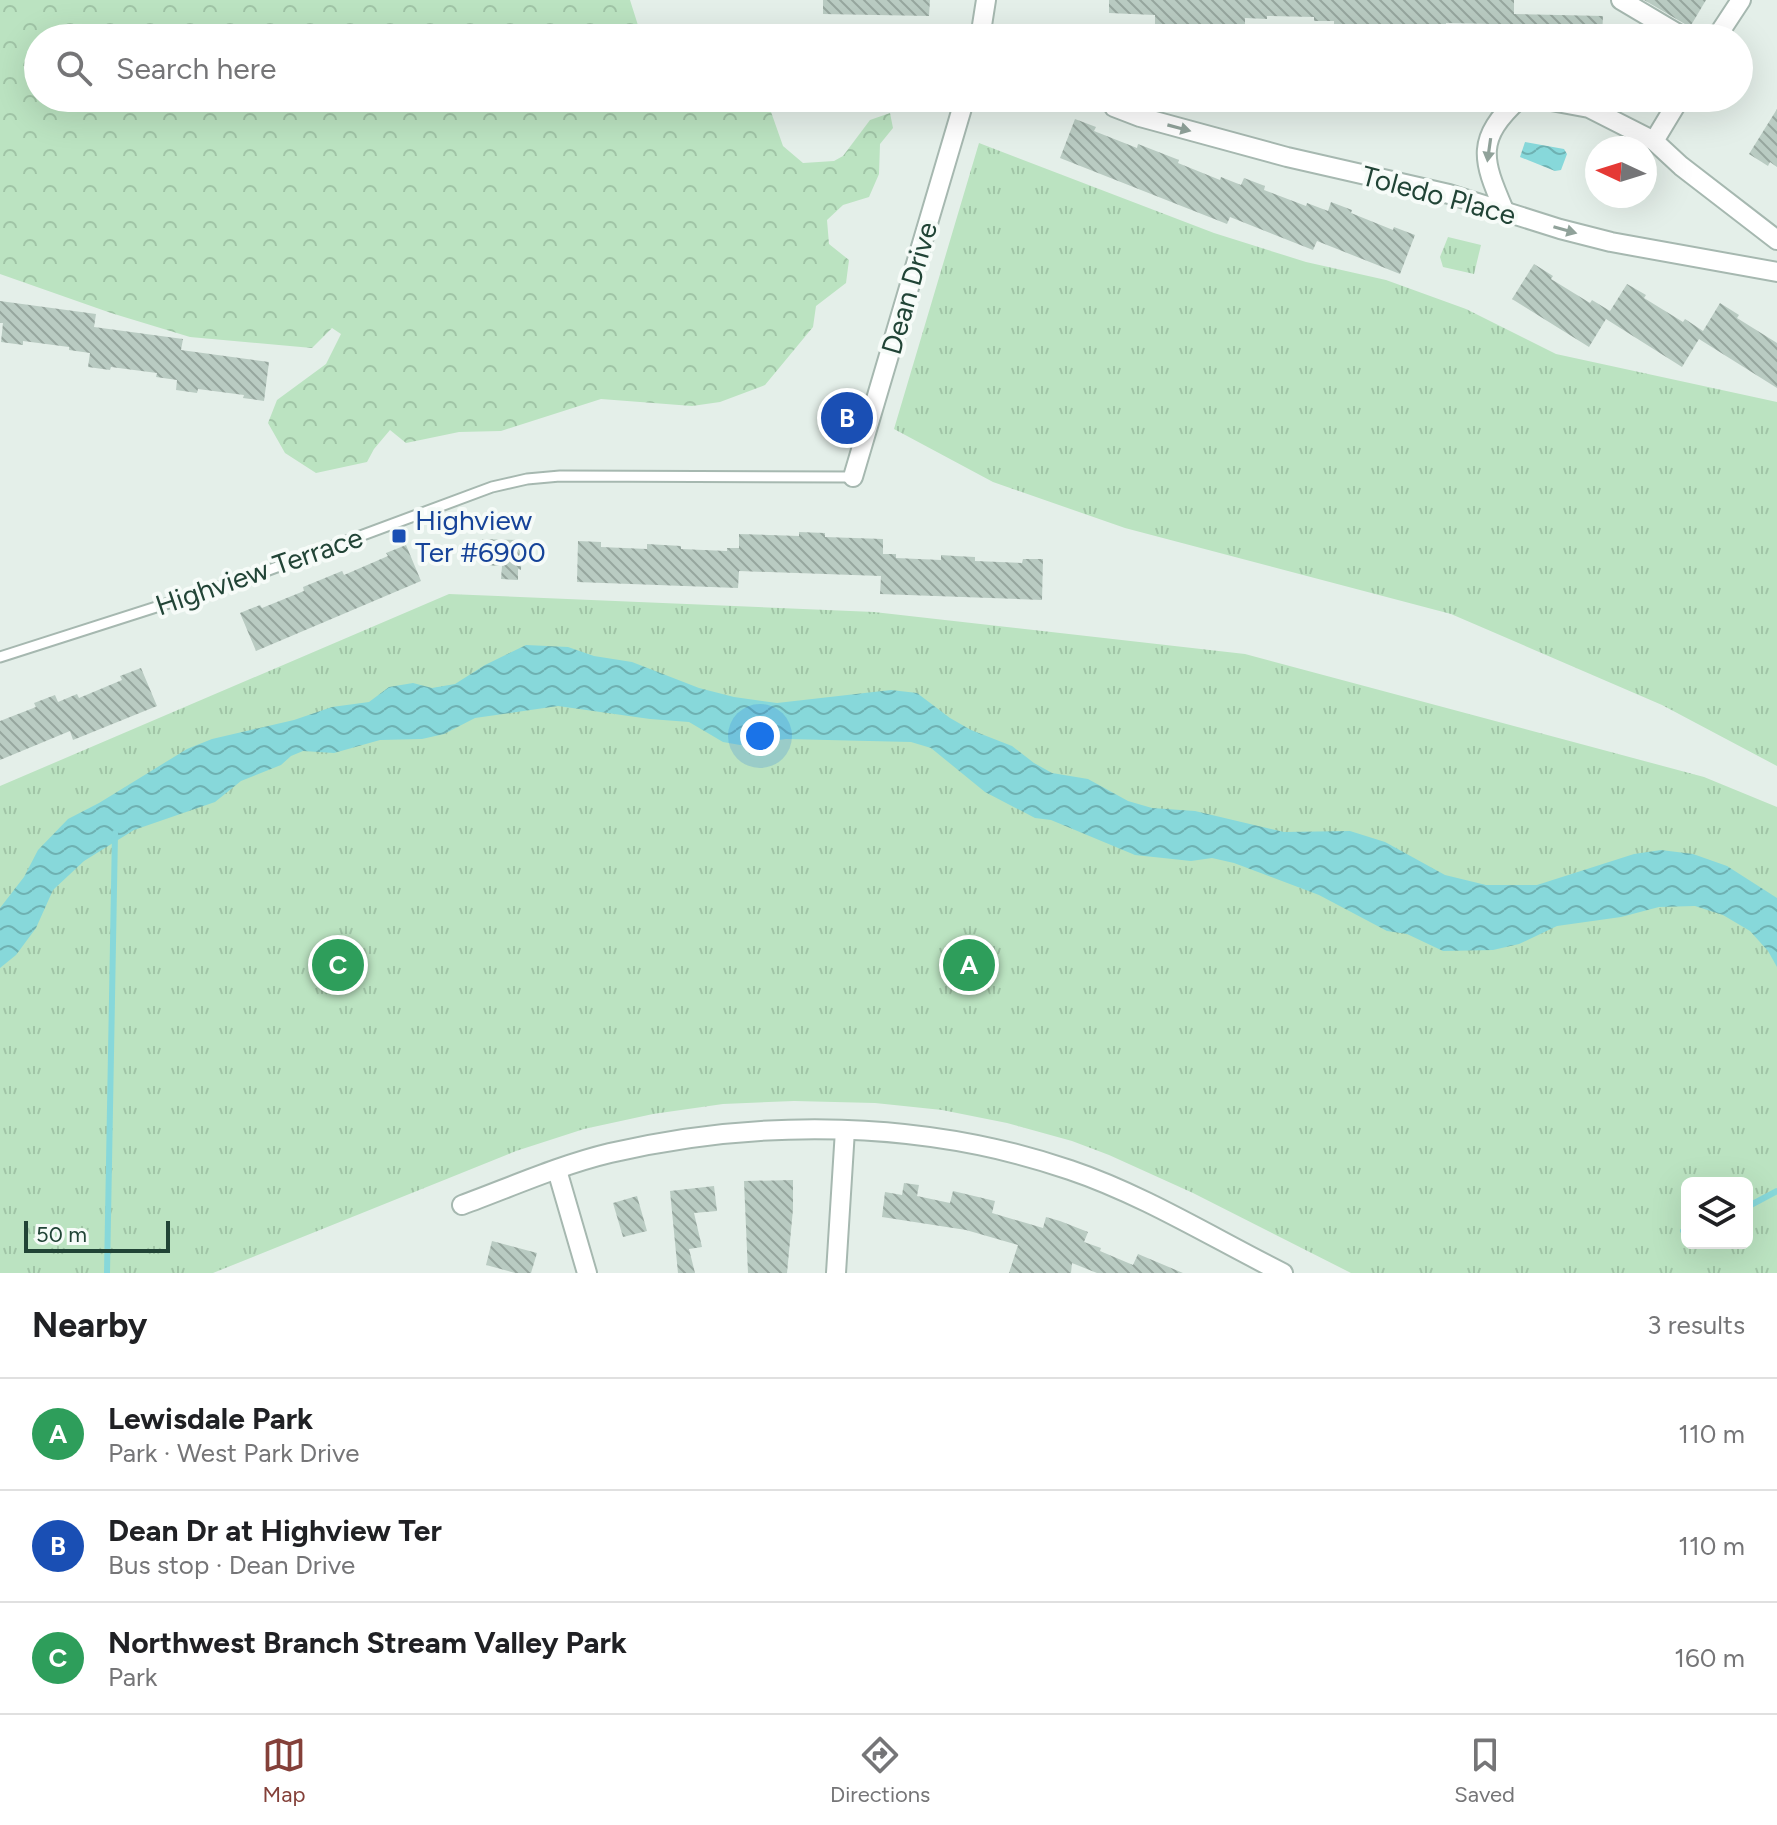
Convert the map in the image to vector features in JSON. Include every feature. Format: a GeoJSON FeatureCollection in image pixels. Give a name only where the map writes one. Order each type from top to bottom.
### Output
{"type":"FeatureCollection","features":[{"type":"Feature","properties":{"kind":"street"},"geometry":{"type":"LineString","coordinates":[[982,24],[986,0]]}},
{"type":"Feature","properties":{"kind":"street"},"geometry":{"type":"LineString","coordinates":[[1621,0],[1661,24]]}},
{"type":"Feature","properties":{"kind":"street"},"geometry":{"type":"LineString","coordinates":[[1725,24],[1741,0]]}},
{"type":"Feature","properties":{"kind":"street","name":"Dean Drive"},"geometry":{"type":"LineString","coordinates":[[853,477],[961,112]]}},
{"type":"Feature","properties":{"kind":"street","name":"Toledo Place"},"geometry":{"type":"LineString","coordinates":[[1127,112],[1287,157],[1449,194],[1611,242],[1777,272]]}},
{"type":"Feature","properties":{"kind":"street"},"geometry":{"type":"LineString","coordinates":[[1504,112],[1486,147],[1487,170],[1504,210]]}},
{"type":"Feature","properties":{"kind":"street"},"geometry":{"type":"LineString","coordinates":[[1597,112],[1644,136]]}},
{"type":"Feature","properties":{"kind":"street"},"geometry":{"type":"LineString","coordinates":[[1657,136],[1672,112]]}},
{"type":"Feature","properties":{"kind":"street"},"geometry":{"type":"LineString","coordinates":[[1657,144],[1777,240]]}},
{"type":"Feature","properties":{"kind":"street"},"geometry":{"type":"LineString","coordinates":[[836,1273],[845,1130]]}},
{"type":"Feature","properties":{"kind":"street"},"geometry":{"type":"LineString","coordinates":[[462,1205],[610,1154],[703,1137],[767,1131],[845,1130],[951,1140],[1062,1167],[1127,1194],[1283,1273]]}},
{"type":"Feature","properties":{"kind":"street"},"geometry":{"type":"LineString","coordinates":[[557,1170],[587,1273]]}},
{"type":"Feature","properties":{"kind":"lane","name":"Highview Terrace"},"geometry":{"type":"LineString","coordinates":[[0,657],[250,577],[512,482],[560,476],[853,477]]}},
{"type":"Feature","properties":{"kind":"green space"},"geometry":{"type":"Polygon","coordinates":[[[0,0],[630,0],[638,24],[24,24],[24,112],[771,112],[783,146],[803,163],[834,161],[843,156],[870,120],[890,113],[893,128],[880,144],[879,174],[869,197],[843,205],[827,220],[829,244],[849,260],[846,283],[816,306],[813,327],[765,385],[720,402],[692,406],[601,399],[501,431],[459,432],[406,443],[390,430],[367,462],[316,473],[285,453],[268,423],[277,400],[326,364],[341,334],[332,328],[312,348],[190,337],[0,274],[0,0]]]}},
{"type":"Feature","properties":{"kind":"green space"},"geometry":{"type":"Polygon","coordinates":[[[979,143],[1214,233],[1306,262],[1386,280],[1466,309],[1556,354],[1777,402],[1777,766],[1662,705],[1451,614],[1125,528],[993,482],[894,429],[979,143]]]}},
{"type":"Feature","properties":{"kind":"green space"},"geometry":{"type":"Polygon","coordinates":[[[1448,237],[1481,245],[1474,274],[1443,267],[1440,257],[1448,237]]]}},
{"type":"Feature","properties":{"kind":"green space"},"geometry":{"type":"Polygon","coordinates":[[[449,594],[874,612],[1245,654],[1704,777],[1777,807],[1777,1273],[1351,1273],[1193,1193],[1072,1141],[1007,1123],[942,1110],[875,1103],[794,1101],[723,1104],[653,1114],[584,1129],[516,1151],[213,1273],[0,1273],[0,786],[449,594]]]}},
{"type":"Feature","properties":{"kind":"water"},"geometry":{"type":"Polygon","coordinates":[[[1525,142],[1564,149],[1567,154],[1561,170],[1555,171],[1520,157],[1525,142]]]}},
{"type":"Feature","properties":{"kind":"water"},"geometry":{"type":"Polygon","coordinates":[[[526,645],[568,647],[594,656],[632,662],[699,688],[777,703],[891,690],[917,693],[950,718],[1012,746],[1052,773],[1088,779],[1128,801],[1152,808],[1195,811],[1284,832],[1350,831],[1385,842],[1445,875],[1486,885],[1537,885],[1634,854],[1661,850],[1693,854],[1727,866],[1777,898],[1777,967],[1768,951],[1750,931],[1723,915],[1695,906],[1659,907],[1621,917],[1557,926],[1519,944],[1493,950],[1443,951],[1407,934],[1387,931],[1319,895],[1234,863],[1212,858],[1191,861],[1135,855],[1051,820],[1035,818],[985,792],[931,748],[911,742],[786,739],[740,745],[723,742],[689,722],[558,706],[475,718],[444,734],[422,739],[380,740],[334,753],[303,751],[291,756],[281,765],[241,781],[215,802],[134,830],[84,861],[53,890],[36,928],[16,955],[0,968],[0,908],[24,877],[38,850],[68,819],[187,749],[212,739],[294,720],[332,707],[369,702],[389,687],[413,683],[432,688],[455,684],[526,645]]]}},
{"type":"Feature","properties":{"kind":"building"},"geometry":{"type":"Polygon","coordinates":[[[823,0],[930,0],[929,16],[823,14],[823,0]]]}},
{"type":"Feature","properties":{"kind":"building"},"geometry":{"type":"Polygon","coordinates":[[[1109,0],[1514,0],[1514,14],[1603,16],[1603,24],[1334,24],[1334,21],[1314,21],[1314,17],[1267,16],[1267,19],[1245,18],[1245,24],[1155,24],[1155,15],[1109,13],[1109,0]]]}},
{"type":"Feature","properties":{"kind":"building"},"geometry":{"type":"Polygon","coordinates":[[[1644,0],[1706,0],[1692,24],[1685,24],[1644,0]]]}},
{"type":"Feature","properties":{"kind":"building"},"geometry":{"type":"Polygon","coordinates":[[[1777,109],[1777,167],[1770,162],[1768,166],[1749,154],[1777,109]]]}},
{"type":"Feature","properties":{"kind":"building"},"geometry":{"type":"Polygon","coordinates":[[[1075,119],[1096,127],[1094,131],[1137,148],[1138,144],[1220,180],[1221,177],[1241,185],[1244,178],[1265,186],[1264,190],[1328,211],[1331,202],[1393,230],[1394,227],[1415,235],[1400,274],[1317,241],[1313,250],[1230,217],[1227,224],[1060,158],[1075,119]]]}},
{"type":"Feature","properties":{"kind":"building"},"geometry":{"type":"Polygon","coordinates":[[[1534,264],[1553,276],[1551,279],[1590,303],[1592,300],[1610,311],[1627,284],[1646,295],[1644,298],[1703,331],[1720,303],[1739,315],[1737,318],[1777,343],[1777,388],[1699,339],[1682,367],[1606,319],[1589,347],[1512,299],[1534,264]]]}},
{"type":"Feature","properties":{"kind":"building"},"geometry":{"type":"Polygon","coordinates":[[[0,301],[96,314],[94,327],[183,339],[181,350],[269,362],[264,401],[198,389],[197,393],[176,390],[177,380],[156,377],[157,373],[88,367],[90,353],[69,350],[69,347],[23,341],[23,345],[1,342],[3,323],[0,323],[0,301]]]}},
{"type":"Feature","properties":{"kind":"building"},"geometry":{"type":"Polygon","coordinates":[[[799,532],[825,533],[825,537],[883,539],[883,554],[896,554],[896,558],[941,560],[941,555],[975,557],[975,561],[1022,563],[1023,559],[1043,559],[1042,600],[880,594],[881,576],[739,571],[738,588],[577,582],[578,541],[601,542],[601,547],[647,549],[647,544],[727,551],[727,548],[739,548],[739,534],[799,536],[799,532]]]}},
{"type":"Feature","properties":{"kind":"building"},"geometry":{"type":"Polygon","coordinates":[[[482,539],[522,540],[518,580],[501,579],[502,566],[482,565],[482,539]]]}},
{"type":"Feature","properties":{"kind":"building"},"geometry":{"type":"Polygon","coordinates":[[[406,545],[421,581],[256,651],[240,613],[260,605],[262,608],[304,591],[303,587],[342,571],[344,575],[406,545]]]}},
{"type":"Feature","properties":{"kind":"building"},"geometry":{"type":"Polygon","coordinates":[[[141,668],[157,706],[73,740],[70,731],[0,760],[0,721],[36,707],[34,703],[55,695],[58,702],[77,694],[79,698],[122,680],[120,676],[141,668]]]}},
{"type":"Feature","properties":{"kind":"building"},"geometry":{"type":"Polygon","coordinates":[[[793,1180],[787,1273],[748,1273],[744,1181],[793,1180]]]}},
{"type":"Feature","properties":{"kind":"building"},"geometry":{"type":"Polygon","coordinates":[[[904,1183],[919,1185],[917,1196],[950,1203],[953,1191],[995,1201],[992,1213],[1043,1228],[1046,1217],[1060,1221],[1088,1232],[1084,1242],[1133,1265],[1138,1254],[1183,1273],[1097,1273],[1072,1263],[1071,1273],[1009,1273],[1018,1245],[966,1230],[882,1217],[885,1192],[902,1195],[904,1183]]]}},
{"type":"Feature","properties":{"kind":"building"},"geometry":{"type":"Polygon","coordinates":[[[714,1186],[717,1211],[694,1213],[702,1247],[689,1249],[695,1273],[678,1273],[670,1191],[714,1186]]]}},
{"type":"Feature","properties":{"kind":"building"},"geometry":{"type":"Polygon","coordinates":[[[637,1196],[647,1231],[623,1237],[613,1203],[637,1196]]]}},
{"type":"Feature","properties":{"kind":"building"},"geometry":{"type":"Polygon","coordinates":[[[492,1241],[537,1253],[531,1273],[515,1273],[486,1265],[492,1241]]]}},
{"type":"Feature","properties":{"kind":"waterway"},"geometry":{"type":"LineString","coordinates":[[107,1273],[115,833]]}},
{"type":"Feature","properties":{"kind":"waterway"},"geometry":{"type":"LineString","coordinates":[[1753,1204],[1777,1191]]}},
{"type":"Feature","properties":{"kind":"place","name":"Dean Dr at Highview Ter"},"geometry":{"type":"Point","coordinates":[847,418]}},
{"type":"Feature","properties":{"kind":"place","name":"Highview Ter #6900"},"geometry":{"type":"Point","coordinates":[399,536]}},
{"type":"Feature","properties":{"kind":"place","name":"Northwest Branch Stream Valley Park"},"geometry":{"type":"Point","coordinates":[338,965]}},
{"type":"Feature","properties":{"kind":"place","name":"Lewisdale Park"},"geometry":{"type":"Point","coordinates":[969,965]}}]}
